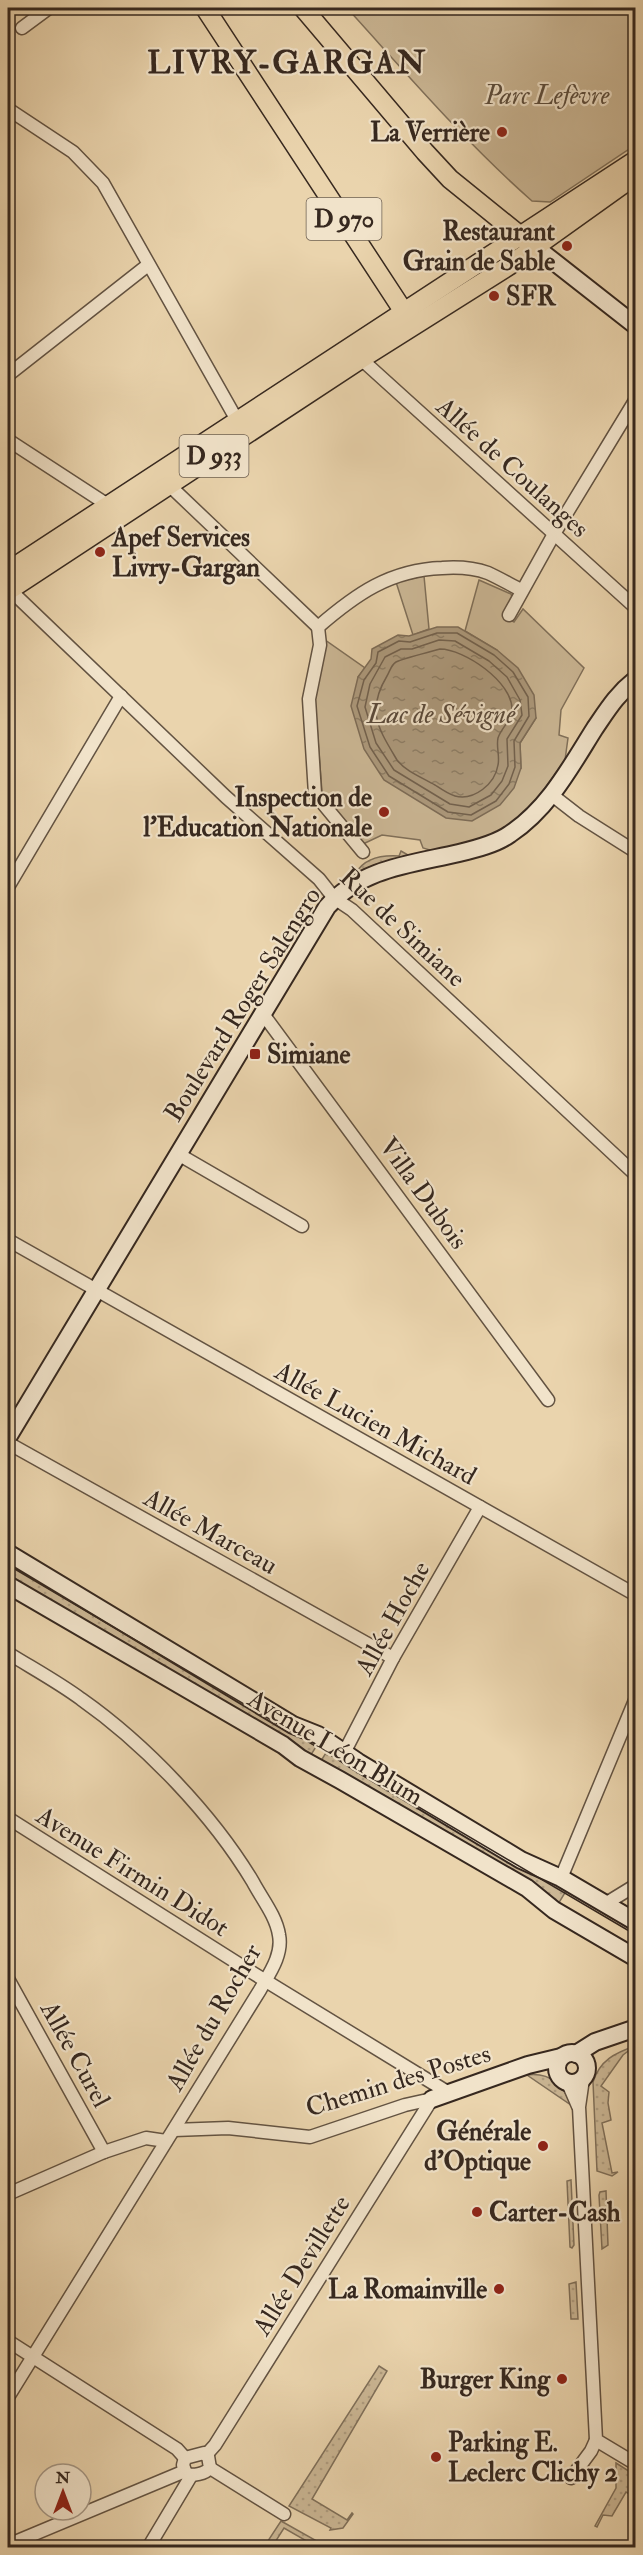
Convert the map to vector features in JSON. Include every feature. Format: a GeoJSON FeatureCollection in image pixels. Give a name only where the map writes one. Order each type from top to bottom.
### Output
{"type":"FeatureCollection","features":[{"type":"Feature","properties":{"kind":"main road","name":"D 970"},"geometry":{"type":"LineString","coordinates":[[205,8],[404,312]]}},
{"type":"Feature","properties":{"kind":"main road"},"geometry":{"type":"LineString","coordinates":[[303,8],[425,152],[450,178],[636,326]]}},
{"type":"Feature","properties":{"kind":"main road","name":"D 933"},"geometry":{"type":"LineString","coordinates":[[8,571],[169,484],[446,305],[451,293],[518,249],[636,160]]}},
{"type":"Feature","properties":{"kind":"main road","name":"D 933"},"geometry":{"type":"LineString","coordinates":[[8,590],[238,422],[404,312],[528,241],[636,175]]}},
{"type":"Feature","properties":{"kind":"main road"},"geometry":{"type":"LineString","coordinates":[[404,312],[420,321]]}},
{"type":"Feature","properties":{"kind":"main road","name":"Boulevard Roger Salengro"},"geometry":{"type":"LineString","coordinates":[[8,1437],[334,898],[360,879],[380,871],[476,849],[509,835],[552,795],[608,705],[636,680]]}},
{"type":"Feature","properties":{"kind":"main road","name":"Avenue Léon Blum"},"geometry":{"type":"LineString","coordinates":[[8,1553],[293,1725],[318,1735],[345,1751],[358,1762],[521,1860],[561,1878],[636,1922]]}},
{"type":"Feature","properties":{"kind":"main road","name":"Avenue Léon Blum"},"geometry":{"type":"LineString","coordinates":[[8,1585],[283,1745],[322,1772],[527,1888],[554,1910],[636,1958]]}},
{"type":"Feature","properties":{"kind":"main road"},"geometry":{"type":"LineString","coordinates":[[572,2068],[606,2039],[636,2028]]}},
{"type":"Feature","properties":{"kind":"main road","name":"Chemin des Postes"},"geometry":{"type":"LineString","coordinates":[[432,2098],[528,2065],[572,2068]]}},
{"type":"Feature","properties":{"kind":"street"},"geometry":{"type":"LineString","coordinates":[[22,28],[49,8]]}},
{"type":"Feature","properties":{"kind":"street"},"geometry":{"type":"LineString","coordinates":[[8,109],[73,152],[103,183],[238,422]]}},
{"type":"Feature","properties":{"kind":"street"},"geometry":{"type":"LineString","coordinates":[[8,375],[148,265]]}},
{"type":"Feature","properties":{"kind":"street","name":"Allée de Coulanges"},"geometry":{"type":"LineString","coordinates":[[361,359],[636,608]]}},
{"type":"Feature","properties":{"kind":"street"},"geometry":{"type":"LineString","coordinates":[[509,615],[554,534],[636,399]]}},
{"type":"Feature","properties":{"kind":"street"},"geometry":{"type":"LineString","coordinates":[[8,440],[116,511]]}},
{"type":"Feature","properties":{"kind":"street"},"geometry":{"type":"LineString","coordinates":[[169,484],[318,627],[320,645],[309,699],[315,794],[363,852]]}},
{"type":"Feature","properties":{"kind":"street"},"geometry":{"type":"LineString","coordinates":[[318,627],[342,606],[386,578],[420,569],[455,567],[486,573],[522,590]]}},
{"type":"Feature","properties":{"kind":"street","name":"Rue de Simiane"},"geometry":{"type":"LineString","coordinates":[[8,590],[226,797],[319,879],[334,898],[352,910],[636,1175]]}},
{"type":"Feature","properties":{"kind":"street"},"geometry":{"type":"LineString","coordinates":[[8,887],[121,696]]}},
{"type":"Feature","properties":{"kind":"street"},"geometry":{"type":"LineString","coordinates":[[552,795],[579,816],[636,852]]}},
{"type":"Feature","properties":{"kind":"street","name":"Villa Dubois"},"geometry":{"type":"LineString","coordinates":[[263,1014],[548,1400]]}},
{"type":"Feature","properties":{"kind":"street"},"geometry":{"type":"LineString","coordinates":[[178,1154],[302,1226]]}},
{"type":"Feature","properties":{"kind":"street","name":"Allée Lucien Michard"},"geometry":{"type":"LineString","coordinates":[[8,1240],[636,1595]]}},
{"type":"Feature","properties":{"kind":"street","name":"Allée Marceau"},"geometry":{"type":"LineString","coordinates":[[8,1443],[393,1658]]}},
{"type":"Feature","properties":{"kind":"street","name":"Allée Hoche"},"geometry":{"type":"LineString","coordinates":[[345,1751],[393,1658],[480,1507]]}},
{"type":"Feature","properties":{"kind":"street","name":"Allée du Rocher"},"geometry":{"type":"LineString","coordinates":[[8,1653],[81,1699],[103,1716],[147,1755],[212,1823],[240,1861],[272,1916],[279,1935],[280,1948],[265,1981],[8,2397]]}},
{"type":"Feature","properties":{"kind":"street"},"geometry":{"type":"LineString","coordinates":[[561,1878],[569,1864],[636,1698]]}},
{"type":"Feature","properties":{"kind":"street","name":"Avenue Firmin Didot"},"geometry":{"type":"LineString","coordinates":[[8,1818],[265,1981],[449,2093]]}},
{"type":"Feature","properties":{"kind":"street"},"geometry":{"type":"LineString","coordinates":[[605,1904],[636,1885]]}},
{"type":"Feature","properties":{"kind":"street","name":"Allée Curel"},"geometry":{"type":"LineString","coordinates":[[8,1979],[104,2152]]}},
{"type":"Feature","properties":{"kind":"street"},"geometry":{"type":"LineString","coordinates":[[571,2478],[591,2451],[596,2440],[579,2107],[572,2068]]}},
{"type":"Feature","properties":{"kind":"street","name":"Chemin des Postes"},"geometry":{"type":"LineString","coordinates":[[174,2130],[228,2128],[310,2137],[432,2098]]}},
{"type":"Feature","properties":{"kind":"street","name":"Allée Devillette"},"geometry":{"type":"LineString","coordinates":[[206,2455],[215,2445],[432,2098]]}},
{"type":"Feature","properties":{"kind":"street"},"geometry":{"type":"LineString","coordinates":[[8,2194],[104,2152],[146,2138],[166,2141]]}},
{"type":"Feature","properties":{"kind":"street"},"geometry":{"type":"LineString","coordinates":[[8,2341],[177,2449],[185,2458]]}},
{"type":"Feature","properties":{"kind":"street"},"geometry":{"type":"LineString","coordinates":[[596,2440],[636,2464]]}},
{"type":"Feature","properties":{"kind":"street"},"geometry":{"type":"LineString","coordinates":[[185,2458],[204,2453],[210,2468],[284,2514]]}},
{"type":"Feature","properties":{"kind":"street"},"geometry":{"type":"LineString","coordinates":[[185,2458],[183,2464],[188,2473]]}},
{"type":"Feature","properties":{"kind":"street"},"geometry":{"type":"LineString","coordinates":[[8,2545],[188,2473],[207,2471],[210,2468]]}},
{"type":"Feature","properties":{"kind":"street"},"geometry":{"type":"LineString","coordinates":[[148,2547],[188,2473]]}},
{"type":"Feature","properties":{"kind":"green space","name":"Parc Lefèvre"},"geometry":{"type":"Polygon","coordinates":[[[347,8],[635,8],[635,145],[550,202],[532,201],[460,131],[347,8]]]}},
{"type":"Feature","properties":{"kind":"green space"},"geometry":{"type":"Polygon","coordinates":[[[424,576],[429,629],[413,635],[396,582],[424,576]]]}},
{"type":"Feature","properties":{"kind":"green space"},"geometry":{"type":"Polygon","coordinates":[[[479,580],[511,594],[513,600],[503,616],[514,622],[523,609],[584,668],[561,710],[559,735],[568,738],[565,760],[535,802],[492,836],[433,851],[423,848],[420,840],[382,835],[363,844],[322,792],[315,700],[325,640],[365,668],[358,677],[521,768],[520,743],[536,718],[497,650],[465,631],[479,580]]]}},
{"type":"Feature","properties":{"kind":"green space"},"geometry":{"type":"Polygon","coordinates":[[[401,851],[408,855],[356,873],[369,860],[399,856],[401,851]]]}},
{"type":"Feature","properties":{"kind":"green space"},"geometry":{"type":"Polygon","coordinates":[[[8,1558],[319,1742],[309,1758],[8,1577],[8,1558]]]}},
{"type":"Feature","properties":{"kind":"green space"},"geometry":{"type":"Polygon","coordinates":[[[329,1748],[569,1886],[557,1906],[319,1764],[329,1748]]]}},
{"type":"Feature","properties":{"kind":"green space"},"geometry":{"type":"Polygon","coordinates":[[[635,2046],[623,2055],[601,2086],[609,2092],[611,2120],[602,2123],[612,2173],[618,2172],[612,2176],[597,2171],[593,2082],[600,2068],[609,2058],[635,2046]]]}},
{"type":"Feature","properties":{"kind":"green space"},"geometry":{"type":"Polygon","coordinates":[[[527,2075],[542,2075],[555,2081],[564,2091],[571,2105],[527,2075]]]}},
{"type":"Feature","properties":{"kind":"green space"},"geometry":{"type":"Polygon","coordinates":[[[571,2180],[574,2245],[572,2248],[570,2247],[567,2181],[571,2180]]]}},
{"type":"Feature","properties":{"kind":"green space"},"geometry":{"type":"Polygon","coordinates":[[[606,2191],[608,2245],[602,2249],[599,2195],[600,2192],[606,2191]]]}},
{"type":"Feature","properties":{"kind":"green space"},"geometry":{"type":"Polygon","coordinates":[[[576,2282],[578,2319],[571,2319],[569,2284],[576,2282]]]}},
{"type":"Feature","properties":{"kind":"green space"},"geometry":{"type":"Polygon","coordinates":[[[379,2366],[387,2371],[312,2499],[347,2520],[353,2514],[343,2528],[330,2530],[331,2528],[289,2506],[379,2366]]]}},
{"type":"Feature","properties":{"kind":"green space"},"geometry":{"type":"Polygon","coordinates":[[[616,2463],[635,2475],[635,2497],[626,2492],[612,2516],[603,2515],[597,2527],[595,2526],[616,2488],[616,2463]]]}},
{"type":"Feature","properties":{"kind":"green space"},"geometry":{"type":"Polygon","coordinates":[[[281,2521],[327,2547],[317,2547],[284,2528],[272,2547],[264,2547],[281,2521]]]}},
{"type":"Feature","properties":{"kind":"water","name":"Lac de Sévigné"},"geometry":{"type":"Polygon","coordinates":[[[437,627],[458,627],[497,650],[518,668],[534,695],[536,718],[520,743],[521,768],[514,788],[500,805],[472,821],[446,818],[384,780],[364,749],[351,706],[358,677],[371,659],[372,649],[398,635],[409,636],[437,627]]]}},
{"type":"Feature","properties":{"kind":"tram line"},"geometry":{"type":"LineString","coordinates":[[8,1565],[636,1935]]}},
{"type":"Feature","properties":{"kind":"place","name":"La Verrière"},"geometry":{"type":"Point","coordinates":[502,132]}},
{"type":"Feature","properties":{"kind":"place","name":"Restaurant Grain de Sable"},"geometry":{"type":"Point","coordinates":[567,246]}},
{"type":"Feature","properties":{"kind":"place","name":"SFR"},"geometry":{"type":"Point","coordinates":[494,296]}},
{"type":"Feature","properties":{"kind":"place","name":"Apef Services Livry-Gargan"},"geometry":{"type":"Point","coordinates":[100,552]}},
{"type":"Feature","properties":{"kind":"place","name":"Inspection de l'Education Nationale"},"geometry":{"type":"Point","coordinates":[384,812]}},
{"type":"Feature","properties":{"kind":"place","name":"Simiane"},"geometry":{"type":"Point","coordinates":[255,1054]}},
{"type":"Feature","properties":{"kind":"place","name":"Générale d'Optique"},"geometry":{"type":"Point","coordinates":[543,2146]}},
{"type":"Feature","properties":{"kind":"place","name":"Carter-Cash"},"geometry":{"type":"Point","coordinates":[477,2212]}},
{"type":"Feature","properties":{"kind":"place","name":"La Romainville"},"geometry":{"type":"Point","coordinates":[499,2289]}},
{"type":"Feature","properties":{"kind":"place","name":"Burger King"},"geometry":{"type":"Point","coordinates":[562,2379]}},
{"type":"Feature","properties":{"kind":"place","name":"Parking E. Leclerc Clichy 2"},"geometry":{"type":"Point","coordinates":[436,2457]}},
{"type":"Feature","properties":{"kind":"district","name":"LIVRY-GARGAN"},"geometry":{"type":"Point","coordinates":[287,62]}}]}
